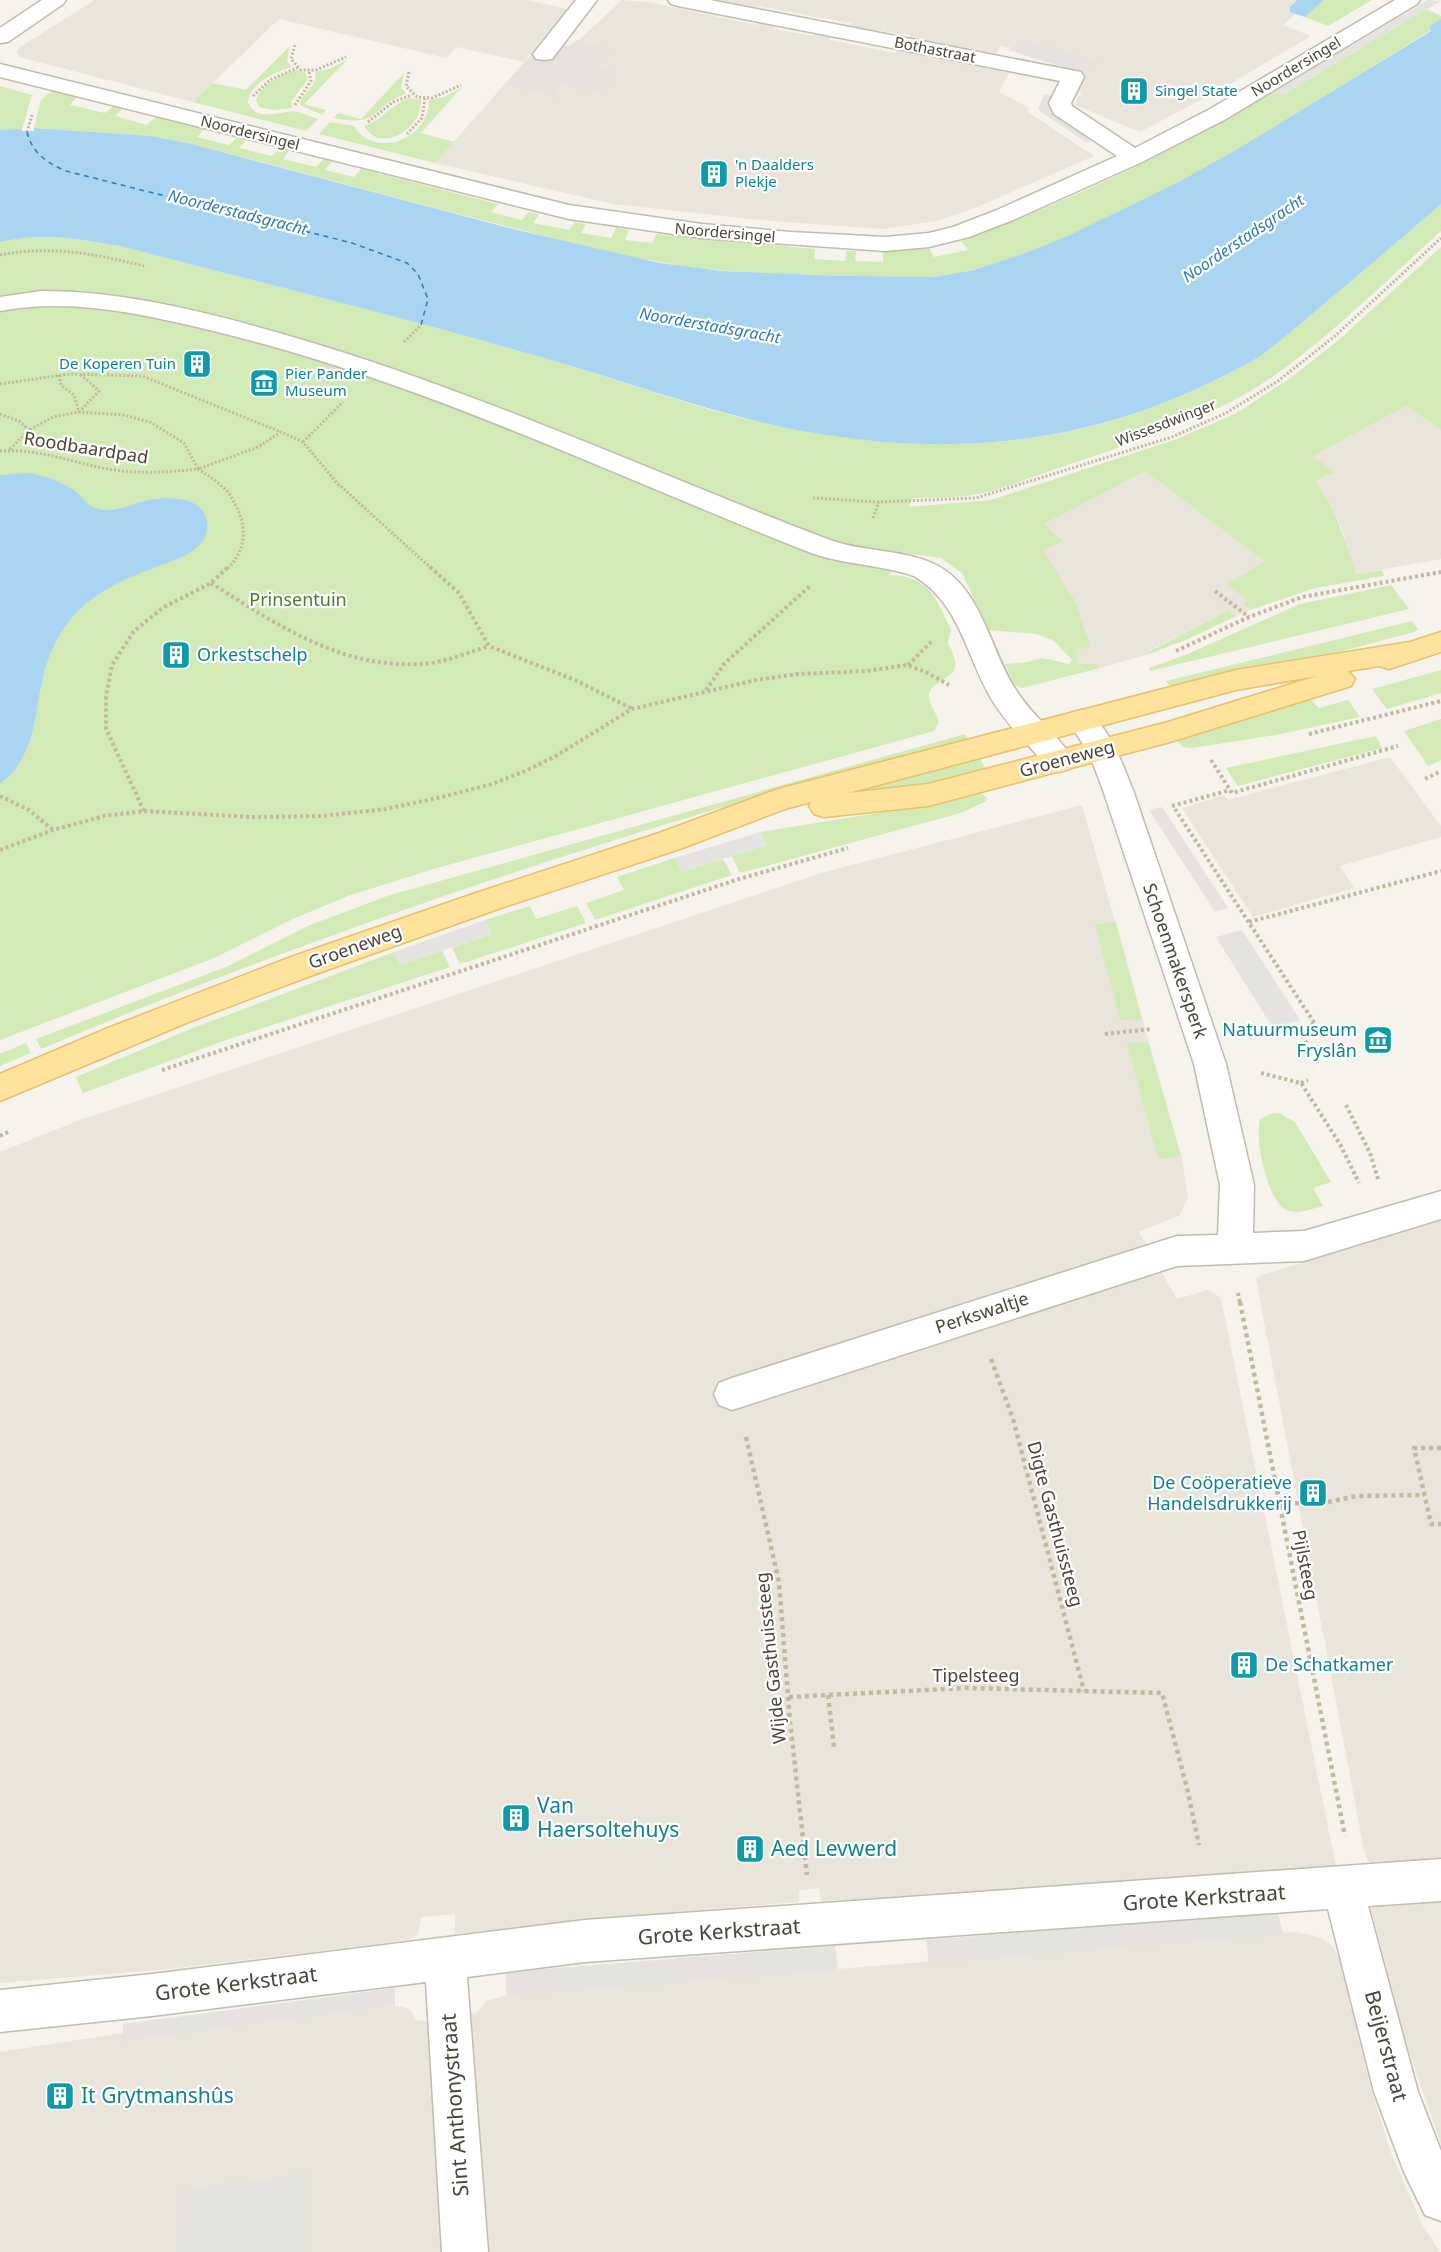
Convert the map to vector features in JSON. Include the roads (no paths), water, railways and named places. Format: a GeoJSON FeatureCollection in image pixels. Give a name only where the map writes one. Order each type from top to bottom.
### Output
{"type":"FeatureCollection","features":[{"type":"Feature","properties":{"kind":"main road","name":"Groeneweg"},"geometry":{"type":"LineString","coordinates":[[0,1088],[143,1028],[365,942],[717,826],[778,800],[1236,680],[1408,651],[1441,642]]}},
{"type":"Feature","properties":{"kind":"main road","name":"Groeneweg"},"geometry":{"type":"LineString","coordinates":[[717,826],[840,804],[928,795],[1204,722],[1347,677],[1408,651]]}},
{"type":"Feature","properties":{"kind":"street"},"geometry":{"type":"LineString","coordinates":[[0,37],[56,0]]}},
{"type":"Feature","properties":{"kind":"street"},"geometry":{"type":"LineString","coordinates":[[560,0],[571,0]]}},
{"type":"Feature","properties":{"kind":"street"},"geometry":{"type":"LineString","coordinates":[[544,54],[587,0]]}},
{"type":"Feature","properties":{"kind":"street","name":"Bothastraat"},"geometry":{"type":"LineString","coordinates":[[678,0],[1073,77],[1060,103],[1062,109],[1134,158]]}},
{"type":"Feature","properties":{"kind":"street","name":"Noordersingel"},"geometry":{"type":"LineString","coordinates":[[0,70],[569,212],[659,227],[791,239],[885,244],[937,238],[961,232],[1134,158],[1218,114],[1410,0]]}},
{"type":"Feature","properties":{"kind":"street"},"geometry":{"type":"LineString","coordinates":[[0,304],[38,298],[132,306],[250,332],[435,392],[841,553],[923,568],[940,578],[952,590],[961,604],[1004,696],[1059,761]]}},
{"type":"Feature","properties":{"kind":"street","name":"Schoenmakersperk"},"geometry":{"type":"LineString","coordinates":[[1081,720],[1102,750],[1118,790],[1210,1064],[1237,1185],[1235,1248]]}},
{"type":"Feature","properties":{"kind":"street","name":"Perkswaltje"},"geometry":{"type":"LineString","coordinates":[[732,1394],[1169,1253],[1304,1246],[1441,1205]]}},
{"type":"Feature","properties":{"kind":"street","name":"Grote Kerkstraat"},"geometry":{"type":"LineString","coordinates":[[0,2011],[152,1995],[585,1941],[1441,1880]]}},
{"type":"Feature","properties":{"kind":"street","name":"Beijerstraat"},"geometry":{"type":"LineString","coordinates":[[1350,1888],[1396,2092],[1420,2156],[1441,2199]]}},
{"type":"Feature","properties":{"kind":"street","name":"Sint Anthonystraat"},"geometry":{"type":"LineString","coordinates":[[445,1958],[465,2252]]}},
{"type":"Feature","properties":{"kind":"water"},"geometry":{"type":"Polygon","coordinates":[[[1297,0],[1324,0],[1305,17],[1290,12],[1290,7],[1297,0]]]}},
{"type":"Feature","properties":{"kind":"water","name":"Noorderstadsgracht"},"geometry":{"type":"Polygon","coordinates":[[[1441,19],[1441,204],[1286,336],[1243,366],[1186,394],[1129,415],[1071,431],[1014,440],[955,444],[896,443],[835,436],[773,425],[714,410],[488,342],[120,246],[46,237],[0,242],[0,130],[34,131],[34,128],[151,136],[192,144],[517,230],[660,263],[722,271],[935,277],[974,270],[1023,254],[1068,236],[1179,182],[1243,146],[1431,31],[1430,26],[1441,19]]]}},
{"type":"Feature","properties":{"kind":"water"},"geometry":{"type":"Polygon","coordinates":[[[30,473],[65,485],[90,506],[100,509],[114,510],[168,498],[187,501],[195,504],[206,516],[207,529],[202,542],[188,554],[108,588],[87,602],[65,626],[47,662],[33,730],[26,751],[17,767],[0,784],[0,475],[30,473]]]}},
{"type":"Feature","properties":{"kind":"place","name":"Singel State"},"geometry":{"type":"Point","coordinates":[1134,91]}},
{"type":"Feature","properties":{"kind":"place","name":"'n Daalders Plekje"},"geometry":{"type":"Point","coordinates":[714,174]}},
{"type":"Feature","properties":{"kind":"place","name":"De Koperen Tuin"},"geometry":{"type":"Point","coordinates":[197,364]}},
{"type":"Feature","properties":{"kind":"place","name":"Pier Pander Museum"},"geometry":{"type":"Point","coordinates":[264,383]}},
{"type":"Feature","properties":{"kind":"place","name":"Orkestschelp"},"geometry":{"type":"Point","coordinates":[176,655]}},
{"type":"Feature","properties":{"kind":"place","name":"Natuurmuseum Fryslân"},"geometry":{"type":"Point","coordinates":[1378,1040]}},
{"type":"Feature","properties":{"kind":"place","name":"De Coöperatieve Handelsdrukkerij"},"geometry":{"type":"Point","coordinates":[1313,1493]}},
{"type":"Feature","properties":{"kind":"place","name":"De Schatkamer"},"geometry":{"type":"Point","coordinates":[1244,1665]}},
{"type":"Feature","properties":{"kind":"place","name":"Van Haersoltehuys"},"geometry":{"type":"Point","coordinates":[516,1818]}},
{"type":"Feature","properties":{"kind":"place","name":"Aed Levwerd"},"geometry":{"type":"Point","coordinates":[750,1849]}},
{"type":"Feature","properties":{"kind":"place","name":"It Grytmanshûs"},"geometry":{"type":"Point","coordinates":[60,2096]}},
{"type":"Feature","properties":{"kind":"park label","name":"Prinsentuin"},"geometry":{"type":"Point","coordinates":[298,600]}}]}
